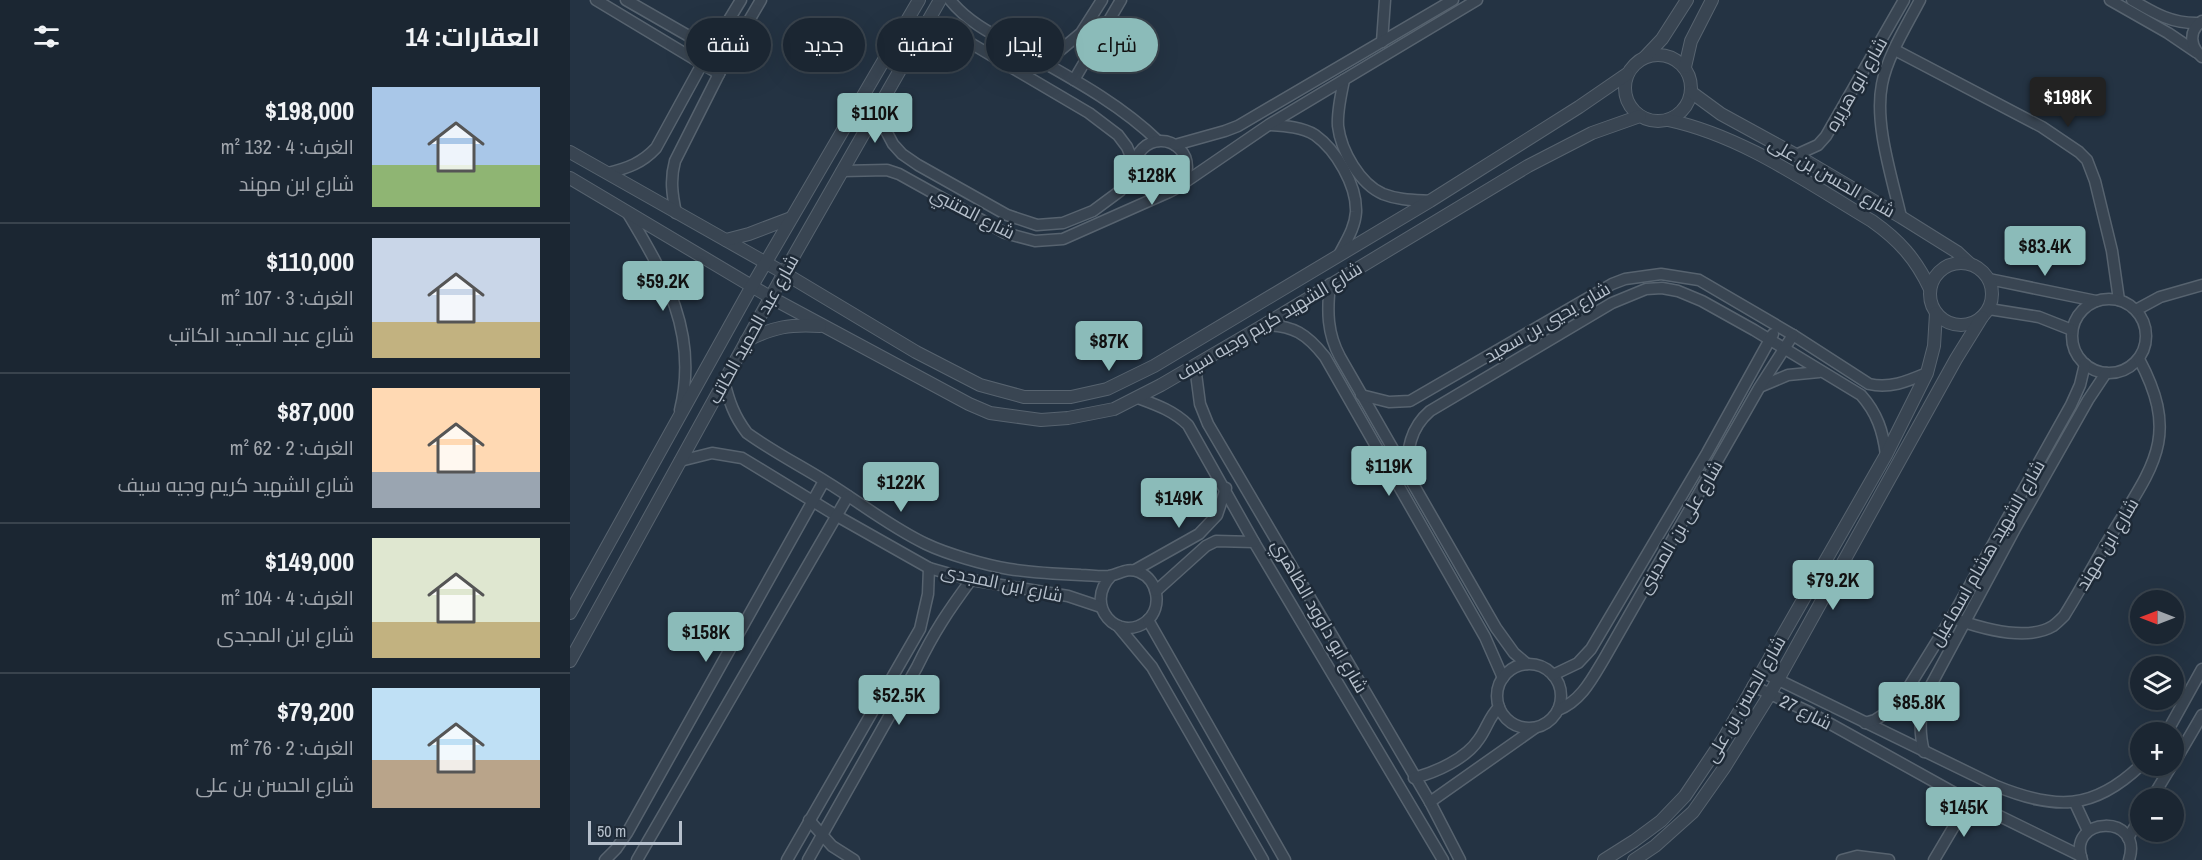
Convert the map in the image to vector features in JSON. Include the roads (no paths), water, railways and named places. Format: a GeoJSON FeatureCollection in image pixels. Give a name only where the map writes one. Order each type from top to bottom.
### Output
{"type":"FeatureCollection","features":[{"type":"Feature","properties":{"kind":"street"},"geometry":{"type":"LineString","coordinates":[[597,0],[686,54]]}},
{"type":"Feature","properties":{"kind":"street"},"geometry":{"type":"LineString","coordinates":[[626,0],[686,35]]}},
{"type":"Feature","properties":{"kind":"street"},"geometry":{"type":"LineString","coordinates":[[730,18],[741,0]]}},
{"type":"Feature","properties":{"kind":"street"},"geometry":{"type":"LineString","coordinates":[[750,18],[761,0]]}},
{"type":"Feature","properties":{"kind":"street","name":"شارع عبد الحميد الكاتب"},"geometry":{"type":"LineString","coordinates":[[570,613],[752,286],[919,0]]}},
{"type":"Feature","properties":{"kind":"street","name":"شارع عبد الحميد الكاتب"},"geometry":{"type":"LineString","coordinates":[[930,18],[940,0]]}},
{"type":"Feature","properties":{"kind":"street"},"geometry":{"type":"LineString","coordinates":[[950,0],[968,19],[986,29]]}},
{"type":"Feature","properties":{"kind":"street"},"geometry":{"type":"LineString","coordinates":[[1064,47],[1081,33],[1102,0]]}},
{"type":"Feature","properties":{"kind":"street"},"geometry":{"type":"LineString","coordinates":[[1074,80],[1121,0]]}},
{"type":"Feature","properties":{"kind":"street"},"geometry":{"type":"LineString","coordinates":[[1382,42],[1385,0]]}},
{"type":"Feature","properties":{"kind":"street"},"geometry":{"type":"LineString","coordinates":[[1175,145],[1238,126],[1453,0]]}},
{"type":"Feature","properties":{"kind":"street","name":"شارع المتنبي"},"geometry":{"type":"LineString","coordinates":[[842,171],[887,170],[899,174],[1005,232],[1035,242],[1063,239],[1173,189],[1269,124],[1477,0]]}},
{"type":"Feature","properties":{"kind":"street"},"geometry":{"type":"LineString","coordinates":[[1645,57],[1662,39],[1687,0]]}},
{"type":"Feature","properties":{"kind":"street"},"geometry":{"type":"LineString","coordinates":[[1685,68],[1691,41],[1712,0]]}},
{"type":"Feature","properties":{"kind":"street","name":"شارع ابو هريره"},"geometry":{"type":"LineString","coordinates":[[1796,155],[1809,151],[1826,136],[1904,0]]}},
{"type":"Feature","properties":{"kind":"street","name":"شارع ابو هريره"},"geometry":{"type":"LineString","coordinates":[[1901,217],[1880,105],[1882,84],[1895,50],[1920,0]]}},
{"type":"Feature","properties":{"kind":"street"},"geometry":{"type":"LineString","coordinates":[[2110,0],[2163,29],[2199,55]]}},
{"type":"Feature","properties":{"kind":"street"},"geometry":{"type":"LineString","coordinates":[[2132,0],[2166,19],[2182,23],[2200,22]]}},
{"type":"Feature","properties":{"kind":"street"},"geometry":{"type":"LineString","coordinates":[[2199,55],[2192,40],[2195,28],[2200,22]]}},
{"type":"Feature","properties":{"kind":"street"},"geometry":{"type":"LineString","coordinates":[[974,45],[1089,113],[1118,135],[1127,147],[1138,179],[1143,186],[1160,193],[1173,189],[1184,180],[1187,170],[1182,151],[1175,145],[1158,141],[1139,123],[1060,72]]}},
{"type":"Feature","properties":{"kind":"street"},"geometry":{"type":"LineString","coordinates":[[1895,50],[2042,127],[2087,160],[2095,181],[2112,251],[2119,300]]}},
{"type":"Feature","properties":{"kind":"street"},"geometry":{"type":"LineString","coordinates":[[1655,54],[1666,55],[1677,60],[1685,68],[1689,75],[1691,92],[1683,109],[1668,120],[1649,120],[1640,116],[1632,108],[1626,98],[1625,86],[1627,74],[1637,61],[1655,54]]}},
{"type":"Feature","properties":{"kind":"street"},"geometry":{"type":"LineString","coordinates":[[608,173],[648,158],[656,148],[698,72]]}},
{"type":"Feature","properties":{"kind":"street"},"geometry":{"type":"LineString","coordinates":[[676,213],[672,183],[675,161],[719,74],[716,72]]}},
{"type":"Feature","properties":{"kind":"street","name":"شارع عبد الحميد الكاتب"},"geometry":{"type":"LineString","coordinates":[[570,661],[770,297],[899,72]]}},
{"type":"Feature","properties":{"kind":"street","name":"شارع الشهيد كريم وجيه سيف"},"geometry":{"type":"LineString","coordinates":[[570,152],[953,372],[1000,392],[1024,397],[1052,398],[1093,393],[1125,381],[1161,362],[1430,201],[1627,74]]}},
{"type":"Feature","properties":{"kind":"street"},"geometry":{"type":"LineString","coordinates":[[1344,80],[1338,126],[1345,148],[1359,174],[1370,186],[1382,193],[1396,198],[1430,201]]}},
{"type":"Feature","properties":{"kind":"street","name":"شارع الحسن بن على"},"geometry":{"type":"LineString","coordinates":[[1691,92],[1721,114],[1901,217],[1957,252],[1970,264]]}},
{"type":"Feature","properties":{"kind":"street","name":"شارع المتنبي"},"geometry":{"type":"LineString","coordinates":[[876,112],[893,144],[902,154],[1007,215],[1037,225],[1063,223],[1093,211],[1120,191],[1135,168]]}},
{"type":"Feature","properties":{"kind":"street","name":"شارع الشهيد كريم وجيه سيف"},"geometry":{"type":"LineString","coordinates":[[570,178],[770,297],[969,404],[990,412],[1019,418],[1068,418],[1114,409],[1138,398],[1537,161],[1592,134],[1640,116]]}},
{"type":"Feature","properties":{"kind":"street","name":"شارع الحسن بن على"},"geometry":{"type":"LineString","coordinates":[[1668,120],[1707,130],[1760,155],[1872,221],[1902,244],[1921,269],[1930,289]]}},
{"type":"Feature","properties":{"kind":"street"},"geometry":{"type":"LineString","coordinates":[[1269,124],[1300,129],[1314,135],[1327,146],[1338,161],[1349,182],[1356,212],[1353,226],[1339,255]]}},
{"type":"Feature","properties":{"kind":"street"},"geometry":{"type":"LineString","coordinates":[[1135,168],[1138,154],[1146,145],[1158,141]]}},
{"type":"Feature","properties":{"kind":"street"},"geometry":{"type":"LineString","coordinates":[[627,212],[663,275],[674,298],[681,322],[686,372],[685,391],[678,419]]}},
{"type":"Feature","properties":{"kind":"street"},"geometry":{"type":"LineString","coordinates":[[726,240],[791,218]]}},
{"type":"Feature","properties":{"kind":"street"},"geometry":{"type":"LineString","coordinates":[[1952,264],[1970,264],[1989,279],[1992,297],[1985,313],[1973,323],[1953,324],[1936,313],[1932,306],[1930,289],[1933,280],[1944,267],[1952,264]]}},
{"type":"Feature","properties":{"kind":"street","name":"شارع يحيي بن سعيد"},"geometry":{"type":"LineString","coordinates":[[1362,395],[1389,402],[1410,401],[1592,294],[1625,279],[1661,274],[1698,280],[1793,335],[1869,384],[1881,387],[1892,386],[1927,373]]}},
{"type":"Feature","properties":{"kind":"street"},"geometry":{"type":"LineString","coordinates":[[1989,279],[2096,301],[2119,300],[2136,310],[2145,325],[2146,343],[2139,359],[2124,370],[2106,373],[2091,369],[2074,349],[2073,330],[2080,312],[2096,301]]}},
{"type":"Feature","properties":{"kind":"street"},"geometry":{"type":"LineString","coordinates":[[1330,284],[1328,306],[1330,335],[1340,357],[1496,628],[1514,653],[1527,664]]}},
{"type":"Feature","properties":{"kind":"street"},"geometry":{"type":"LineString","coordinates":[[2136,310],[2167,295],[2202,285]]}},
{"type":"Feature","properties":{"kind":"street","name":"شارع يحيي بن سعيد"},"geometry":{"type":"LineString","coordinates":[[1407,475],[1410,442],[1414,429],[1426,415],[1602,309],[1646,289],[1662,288],[1678,291],[1702,301],[1861,395],[1872,408],[1880,423],[1886,455]]}},
{"type":"Feature","properties":{"kind":"street","name":"شارع الحسن بن على"},"geometry":{"type":"LineString","coordinates":[[1604,860],[1634,842],[1661,821],[1685,796],[1709,761],[1886,455],[1927,373],[1934,346],[1936,313]]}},
{"type":"Feature","properties":{"kind":"street"},"geometry":{"type":"LineString","coordinates":[[1985,313],[2039,317],[2073,330]]}},
{"type":"Feature","properties":{"kind":"street","name":"شارع الحسن بن على"},"geometry":{"type":"LineString","coordinates":[[1634,860],[1655,846],[1693,812],[1714,784],[1770,694],[1956,359],[1985,313]]}},
{"type":"Feature","properties":{"kind":"street"},"geometry":{"type":"LineString","coordinates":[[746,341],[783,326],[796,324],[824,326]]}},
{"type":"Feature","properties":{"kind":"street"},"geometry":{"type":"LineString","coordinates":[[1264,325],[1292,328],[1314,344],[1324,357],[1485,637],[1503,678]]}},
{"type":"Feature","properties":{"kind":"street","name":"شارع على بن المدينى"},"geometry":{"type":"LineString","coordinates":[[1553,675],[1578,663],[1592,649],[1778,326]]}},
{"type":"Feature","properties":{"kind":"street","name":"شارع على بن المدينى"},"geometry":{"type":"LineString","coordinates":[[1558,710],[1569,705],[1579,696],[1604,659],[1759,388],[1793,335]]}},
{"type":"Feature","properties":{"kind":"street","name":"شارع ابن مهند"},"geometry":{"type":"LineString","coordinates":[[1952,617],[1992,630],[2021,632],[2041,631],[2054,626],[2064,616],[2154,462],[2160,432],[2158,402],[2139,359]]}},
{"type":"Feature","properties":{"kind":"street","name":"شارع الشهيد هشام اسماعيل"},"geometry":{"type":"LineString","coordinates":[[1865,723],[1884,715],[1899,701],[1952,617],[2071,405],[2080,385],[2085,364]]}},
{"type":"Feature","properties":{"kind":"street","name":"شارع ابو داوود الظاهري"},"geometry":{"type":"LineString","coordinates":[[1195,366],[1200,404],[1208,424],[1430,802],[1460,860]]}},
{"type":"Feature","properties":{"kind":"street"},"geometry":{"type":"LineString","coordinates":[[1759,388],[1788,375],[1820,372]]}},
{"type":"Feature","properties":{"kind":"street","name":"شارع الشهيد هشام اسماعيل"},"geometry":{"type":"LineString","coordinates":[[1924,752],[1920,723],[1926,698],[1965,622],[2088,400],[2106,373]]}},
{"type":"Feature","properties":{"kind":"street","name":"شارع ابن المجدى"},"geometry":{"type":"LineString","coordinates":[[724,381],[729,404],[747,433],[927,544],[983,563],[1006,568],[1045,574],[1111,576]]}},
{"type":"Feature","properties":{"kind":"street","name":"شارع ابو داوود الظاهري"},"geometry":{"type":"LineString","coordinates":[[1138,398],[1173,412],[1188,425],[1226,488],[1254,542],[1443,860]]}},
{"type":"Feature","properties":{"kind":"street"},"geometry":{"type":"LineString","coordinates":[[1373,440],[1383,433]]}},
{"type":"Feature","properties":{"kind":"street","name":"شارع ابن المجدى"},"geometry":{"type":"LineString","coordinates":[[680,461],[712,453],[742,458],[837,516],[928,567],[971,580],[1068,596],[1101,607]]}},
{"type":"Feature","properties":{"kind":"street"},"geometry":{"type":"LineString","coordinates":[[605,860],[627,833],[824,480]]}},
{"type":"Feature","properties":{"kind":"street"},"geometry":{"type":"LineString","coordinates":[[1135,570],[1199,534],[1217,514],[1226,488]]}},
{"type":"Feature","properties":{"kind":"street"},"geometry":{"type":"LineString","coordinates":[[637,860],[848,495]]}},
{"type":"Feature","properties":{"kind":"street"},"geometry":{"type":"LineString","coordinates":[[1156,591],[1206,546],[1216,541],[1254,542]]}},
{"type":"Feature","properties":{"kind":"street"},"geometry":{"type":"LineString","coordinates":[[788,860],[920,628],[928,594],[928,567]]}},
{"type":"Feature","properties":{"kind":"street"},"geometry":{"type":"LineString","coordinates":[[1118,626],[1139,626],[1154,612],[1157,601],[1156,591],[1152,581],[1145,574],[1127,570],[1111,576],[1101,590],[1101,607],[1105,615],[1118,626],[1152,667],[1263,860]]}},
{"type":"Feature","properties":{"kind":"street"},"geometry":{"type":"LineString","coordinates":[[808,860],[917,667],[932,635],[971,580]]}},
{"type":"Feature","properties":{"kind":"street"},"geometry":{"type":"LineString","coordinates":[[1148,620],[1285,860]]}},
{"type":"Feature","properties":{"kind":"street"},"geometry":{"type":"LineString","coordinates":[[920,628],[932,635]]}},
{"type":"Feature","properties":{"kind":"street"},"geometry":{"type":"LineString","coordinates":[[1430,802],[1553,718],[1558,710],[1561,692],[1553,675],[1537,665],[1527,664],[1518,666],[1503,678],[1498,693],[1499,707],[1508,720],[1514,724],[1536,728]]}},
{"type":"Feature","properties":{"kind":"street"},"geometry":{"type":"LineString","coordinates":[[2173,722],[2202,669]]}},
{"type":"Feature","properties":{"kind":"street","name":"شارع 27"},"geometry":{"type":"LineString","coordinates":[[1762,672],[1996,786],[2032,800],[2075,803]]}},
{"type":"Feature","properties":{"kind":"street","name":"شارع 27"},"geometry":{"type":"LineString","coordinates":[[1753,686],[1809,712],[1969,801],[2082,858]]}},
{"type":"Feature","properties":{"kind":"street"},"geometry":{"type":"LineString","coordinates":[[1809,712],[1817,699]]}},
{"type":"Feature","properties":{"kind":"street"},"geometry":{"type":"LineString","coordinates":[[1414,778],[1460,757],[1473,747],[1499,707]]}},
{"type":"Feature","properties":{"kind":"street"},"geometry":{"type":"LineString","coordinates":[[2184,745],[2202,715]]}},
{"type":"Feature","properties":{"kind":"street"},"geometry":{"type":"LineString","coordinates":[[2088,831],[2075,803],[2106,791],[2130,774]]}},
{"type":"Feature","properties":{"kind":"street"},"geometry":{"type":"LineString","coordinates":[[1934,860],[1969,801]]}},
{"type":"Feature","properties":{"kind":"street"},"geometry":{"type":"LineString","coordinates":[[809,820],[832,846],[854,860]]}},
{"type":"Feature","properties":{"kind":"street"},"geometry":{"type":"LineString","coordinates":[[2082,858],[2080,847],[2088,831],[2100,825],[2113,826],[2124,833],[2128,838],[2132,858]]}},
{"type":"Feature","properties":{"kind":"street"},"geometry":{"type":"LineString","coordinates":[[1842,860],[1857,856],[1890,860]]}}]}
